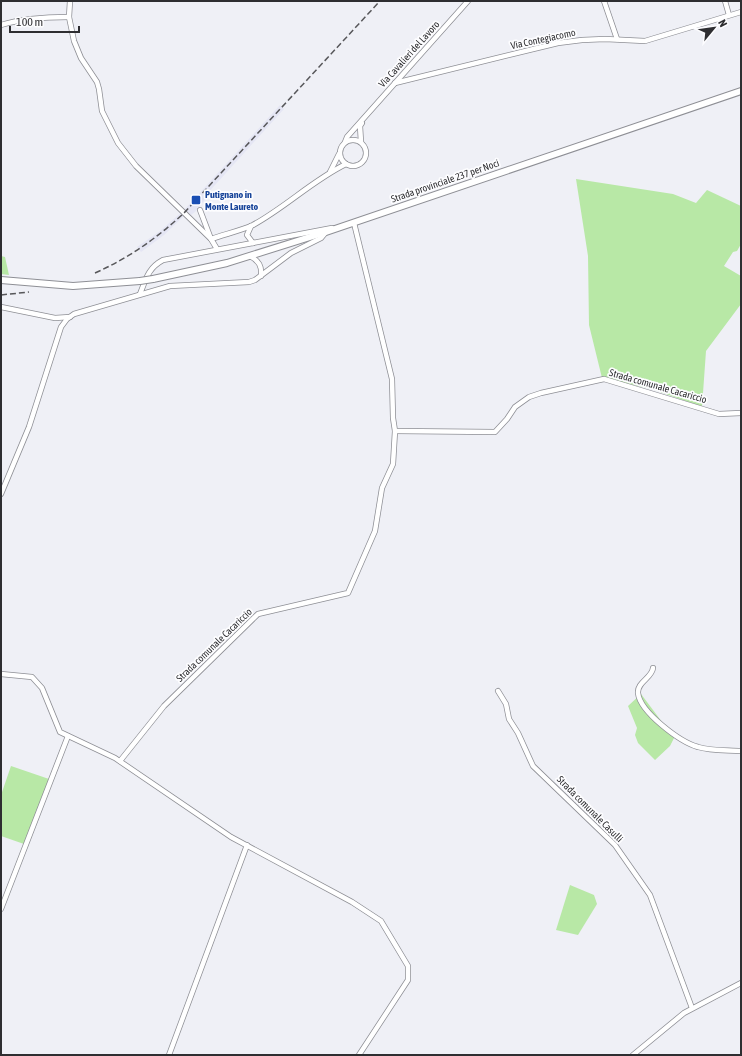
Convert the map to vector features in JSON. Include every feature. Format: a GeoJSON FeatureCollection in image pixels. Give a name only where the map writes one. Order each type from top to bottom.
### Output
{"type":"FeatureCollection","features":[{"type":"Feature","properties":{"kind":"main road","name":"Strada provinciale 237 per Noci"},"geometry":{"type":"LineString","coordinates":[[1,280],[73,286],[140,281],[250,256],[354,223],[741,91]]}},
{"type":"Feature","properties":{"kind":"street"},"geometry":{"type":"LineString","coordinates":[[70,1],[69,18],[74,40],[81,58],[92,73],[99,89],[104,118],[124,152],[212,239]]}},
{"type":"Feature","properties":{"kind":"street","name":"Via Cavalieri del Lavoro"},"geometry":{"type":"LineString","coordinates":[[330,172],[346,137],[363,120],[468,1]]}},
{"type":"Feature","properties":{"kind":"street"},"geometry":{"type":"LineString","coordinates":[[604,1],[617,40]]}},
{"type":"Feature","properties":{"kind":"street"},"geometry":{"type":"LineString","coordinates":[[725,1],[729,15]]}},
{"type":"Feature","properties":{"kind":"street","name":"Via Contegiacomo"},"geometry":{"type":"LineString","coordinates":[[395,83],[558,43],[582,40],[644,41],[741,12]]}},
{"type":"Feature","properties":{"kind":"street"},"geometry":{"type":"LineString","coordinates":[[1,25],[19,20],[44,17],[69,18]]}},
{"type":"Feature","properties":{"kind":"street"},"geometry":{"type":"LineString","coordinates":[[339,154],[340,158],[346,164],[354,166],[362,162],[366,154],[361,142],[360,126],[363,120]]}},
{"type":"Feature","properties":{"kind":"street"},"geometry":{"type":"LineString","coordinates":[[345,142],[353,139],[361,142]]}},
{"type":"Feature","properties":{"kind":"street"},"geometry":{"type":"LineString","coordinates":[[212,239],[252,225],[301,194],[330,172],[346,164]]}},
{"type":"Feature","properties":{"kind":"street"},"geometry":{"type":"LineString","coordinates":[[200,210],[217,249]]}},
{"type":"Feature","properties":{"kind":"street","name":"Strada comunale Cacariccio"},"geometry":{"type":"LineString","coordinates":[[120,761],[164,706],[258,614],[348,593],[375,532],[382,488],[393,464],[395,431],[393,418],[392,379],[354,223]]}},
{"type":"Feature","properties":{"kind":"street"},"geometry":{"type":"LineString","coordinates":[[252,225],[247,235],[253,243]]}},
{"type":"Feature","properties":{"kind":"street"},"geometry":{"type":"LineString","coordinates":[[140,294],[153,265],[163,260],[324,229],[339,228]]}},
{"type":"Feature","properties":{"kind":"street"},"geometry":{"type":"LineString","coordinates":[[1,307],[55,318],[70,317],[140,294],[170,286],[249,282],[261,276],[291,253],[321,238],[326,232]]}},
{"type":"Feature","properties":{"kind":"street"},"geometry":{"type":"LineString","coordinates":[[250,256],[257,260],[261,265],[261,276]]}},
{"type":"Feature","properties":{"kind":"street"},"geometry":{"type":"LineString","coordinates":[[1,494],[29,427],[61,327],[70,317]]}},
{"type":"Feature","properties":{"kind":"street","name":"Strada comunale Cacariccio"},"geometry":{"type":"LineString","coordinates":[[395,431],[495,432],[508,419],[515,407],[529,397],[604,379],[719,414],[741,413]]}},
{"type":"Feature","properties":{"kind":"street"},"geometry":{"type":"LineString","coordinates":[[653,668],[652,672],[639,687],[638,694],[643,704],[653,717],[686,743],[699,747],[741,751]]}},
{"type":"Feature","properties":{"kind":"street"},"geometry":{"type":"LineString","coordinates":[[1,674],[32,677],[42,688],[60,732],[120,761],[231,837],[352,902],[381,921],[408,966],[408,980],[359,1055]]}},
{"type":"Feature","properties":{"kind":"street","name":"Strada comunale Casulli"},"geometry":{"type":"LineString","coordinates":[[498,692],[506,704],[508,719],[518,733],[533,766],[615,845],[650,895],[692,1008]]}},
{"type":"Feature","properties":{"kind":"street"},"geometry":{"type":"LineString","coordinates":[[1,908],[68,736]]}},
{"type":"Feature","properties":{"kind":"street"},"geometry":{"type":"LineString","coordinates":[[169,1055],[248,846]]}},
{"type":"Feature","properties":{"kind":"street"},"geometry":{"type":"LineString","coordinates":[[633,1055],[692,1008],[741,984]]}},
{"type":"Feature","properties":{"kind":"shaded area"},"geometry":{"type":"Polygon","coordinates":[[[280,105],[284,109],[206,195],[207,197],[195,212],[191,215],[188,212],[164,235],[141,252],[137,247],[160,231],[184,210],[280,105]]]}},
{"type":"Feature","properties":{"kind":"green space"},"geometry":{"type":"Polygon","coordinates":[[[576,179],[673,194],[696,203],[707,190],[741,206],[741,244],[737,251],[733,252],[724,266],[741,276],[741,304],[706,351],[702,407],[652,389],[602,378],[589,325],[588,256],[576,179]]]}},
{"type":"Feature","properties":{"kind":"green space"},"geometry":{"type":"Polygon","coordinates":[[[1,256],[5,257],[9,275],[1,274],[1,256]]]}},
{"type":"Feature","properties":{"kind":"green space"},"geometry":{"type":"Polygon","coordinates":[[[641,694],[662,722],[676,734],[670,746],[655,760],[638,743],[635,735],[637,728],[628,706],[641,694]]]}},
{"type":"Feature","properties":{"kind":"green space"},"geometry":{"type":"Polygon","coordinates":[[[11,766],[49,779],[24,844],[1,836],[1,795],[11,766]]]}},
{"type":"Feature","properties":{"kind":"green space"},"geometry":{"type":"Polygon","coordinates":[[[570,885],[594,895],[597,904],[578,935],[556,930],[570,885]]]}},
{"type":"Feature","properties":{"kind":"railway"},"geometry":{"type":"LineString","coordinates":[[95,273],[142,247],[184,213],[380,1]]}},
{"type":"Feature","properties":{"kind":"railway"},"geometry":{"type":"LineString","coordinates":[[1,295],[29,292]]}},
{"type":"Feature","properties":{"kind":"place","name":"Putignano in Monte Laureto"},"geometry":{"type":"Point","coordinates":[196,200]}}]}
